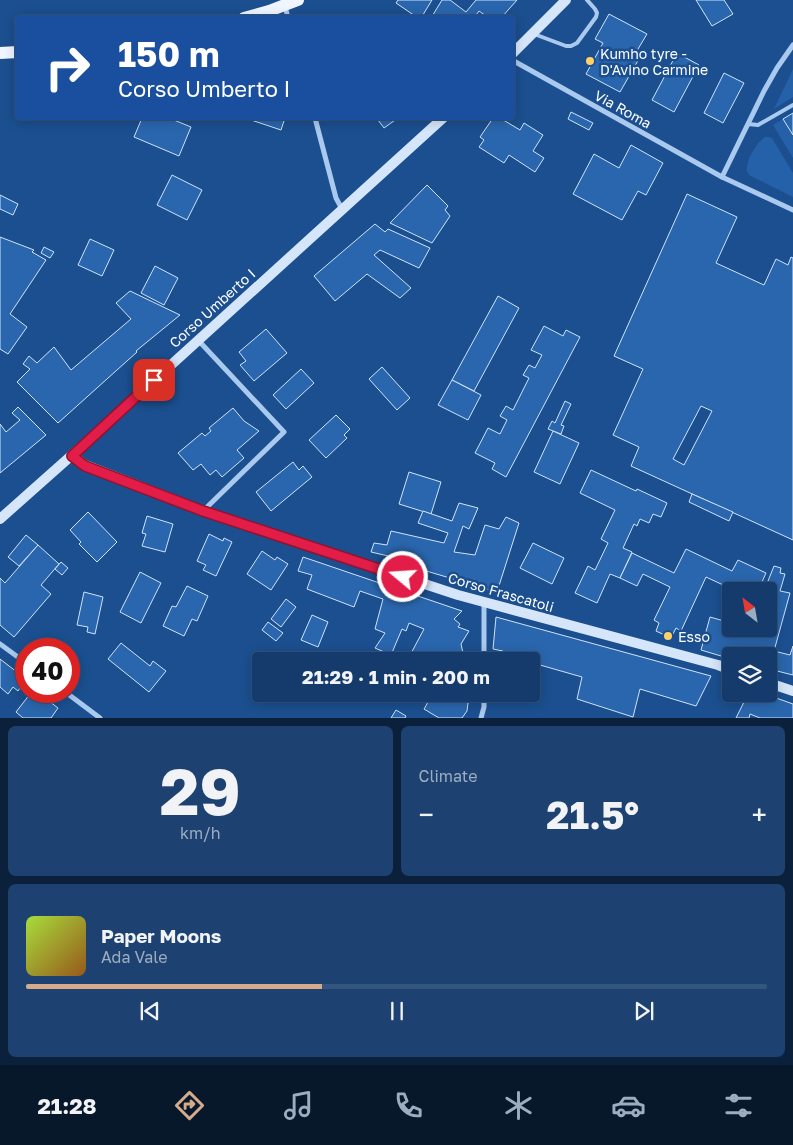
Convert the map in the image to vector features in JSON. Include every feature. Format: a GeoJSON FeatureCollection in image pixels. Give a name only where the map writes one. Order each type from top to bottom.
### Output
{"type":"FeatureCollection","features":[{"type":"Feature","properties":{"kind":"main road"},"geometry":{"type":"LineString","coordinates":[[254,15],[268,11],[284,2],[298,0]]}},
{"type":"Feature","properties":{"kind":"main road"},"geometry":{"type":"LineString","coordinates":[[0,53],[15,52]]}},
{"type":"Feature","properties":{"kind":"street"},"geometry":{"type":"LineString","coordinates":[[515,51],[566,0]]}},
{"type":"Feature","properties":{"kind":"street"},"geometry":{"type":"LineString","coordinates":[[284,2],[287,15]]}},
{"type":"Feature","properties":{"kind":"street"},"geometry":{"type":"LineString","coordinates":[[722,177],[764,91],[793,45]]}},
{"type":"Feature","properties":{"kind":"street","name":"Via Roma"},"geometry":{"type":"LineString","coordinates":[[515,62],[722,177],[793,210]]}},
{"type":"Feature","properties":{"kind":"street"},"geometry":{"type":"LineString","coordinates":[[315,120],[336,198],[342,209]]}},
{"type":"Feature","properties":{"kind":"street","name":"Corso Umberto I"},"geometry":{"type":"LineString","coordinates":[[0,519],[72,456],[441,120]]}},
{"type":"Feature","properties":{"kind":"street"},"geometry":{"type":"LineString","coordinates":[[198,340],[284,432],[203,511]]}},
{"type":"Feature","properties":{"kind":"street","name":"Corso Frascatoli"},"geometry":{"type":"LineString","coordinates":[[72,456],[85,466],[203,511],[458,595],[722,667]]}},
{"type":"Feature","properties":{"kind":"street"},"geometry":{"type":"LineString","coordinates":[[484,602],[484,652]]}},
{"type":"Feature","properties":{"kind":"street"},"geometry":{"type":"LineString","coordinates":[[0,644],[15,655]]}},
{"type":"Feature","properties":{"kind":"street"},"geometry":{"type":"LineString","coordinates":[[777,686],[793,691]]}},
{"type":"Feature","properties":{"kind":"street"},"geometry":{"type":"LineString","coordinates":[[481,718],[484,702]]}},
{"type":"Feature","properties":{"kind":"street"},"geometry":{"type":"LineString","coordinates":[[80,703],[100,718]]}},
{"type":"Feature","properties":{"kind":"lane"},"geometry":{"type":"LineString","coordinates":[[534,34],[566,46],[574,45],[596,16],[597,12],[587,0]]}},
{"type":"Feature","properties":{"kind":"lane"},"geometry":{"type":"LineString","coordinates":[[748,124],[758,125],[793,105]]}},
{"type":"Feature","properties":{"kind":"shaded area"},"geometry":{"type":"Polygon","coordinates":[[[793,69],[793,97],[774,109],[793,69]]]}},
{"type":"Feature","properties":{"kind":"shaded area"},"geometry":{"type":"Polygon","coordinates":[[[783,119],[793,135],[793,158],[773,125],[783,119]]]}},
{"type":"Feature","properties":{"kind":"shaded area"},"geometry":{"type":"Polygon","coordinates":[[[765,137],[772,138],[793,173],[793,197],[749,175],[747,172],[751,154],[765,137]]]}},
{"type":"Feature","properties":{"kind":"building"},"geometry":{"type":"Polygon","coordinates":[[[398,0],[432,0],[423,15],[414,15],[396,3],[398,0]]]}},
{"type":"Feature","properties":{"kind":"building"},"geometry":{"type":"Polygon","coordinates":[[[442,0],[450,0],[466,12],[476,0],[517,0],[504,15],[485,15],[479,11],[476,15],[433,15],[442,0]]]}},
{"type":"Feature","properties":{"kind":"building"},"geometry":{"type":"Polygon","coordinates":[[[696,0],[724,0],[733,14],[712,26],[696,0]]]}},
{"type":"Feature","properties":{"kind":"building"},"geometry":{"type":"Polygon","coordinates":[[[609,14],[647,34],[635,54],[640,57],[620,92],[586,74],[603,43],[595,39],[609,14]]]}},
{"type":"Feature","properties":{"kind":"building"},"geometry":{"type":"Polygon","coordinates":[[[677,53],[699,65],[674,112],[652,100],[677,53]]]}},
{"type":"Feature","properties":{"kind":"building"},"geometry":{"type":"Polygon","coordinates":[[[724,73],[744,83],[723,123],[704,113],[724,73]]]}},
{"type":"Feature","properties":{"kind":"building"},"geometry":{"type":"Polygon","coordinates":[[[571,112],[593,123],[589,130],[568,119],[571,112]]]}},
{"type":"Feature","properties":{"kind":"building"},"geometry":{"type":"Polygon","coordinates":[[[793,113],[793,135],[783,119],[793,113]]]}},
{"type":"Feature","properties":{"kind":"building"},"geometry":{"type":"Polygon","coordinates":[[[141,120],[174,120],[191,127],[179,156],[134,137],[141,120]]]}},
{"type":"Feature","properties":{"kind":"building"},"geometry":{"type":"Polygon","coordinates":[[[251,120],[284,120],[281,130],[251,120]]]}},
{"type":"Feature","properties":{"kind":"building"},"geometry":{"type":"Polygon","coordinates":[[[378,120],[395,120],[384,128],[378,120]]]}},
{"type":"Feature","properties":{"kind":"building"},"geometry":{"type":"Polygon","coordinates":[[[492,120],[503,120],[520,130],[524,123],[543,135],[533,151],[544,158],[535,172],[509,155],[504,163],[479,147],[484,140],[480,137],[492,120]]]}},
{"type":"Feature","properties":{"kind":"building"},"geometry":{"type":"Polygon","coordinates":[[[631,145],[663,163],[646,195],[638,191],[622,220],[573,194],[594,154],[619,168],[631,145]]]}},
{"type":"Feature","properties":{"kind":"building"},"geometry":{"type":"Polygon","coordinates":[[[172,175],[202,190],[187,220],[157,205],[172,175]]]}},
{"type":"Feature","properties":{"kind":"building"},"geometry":{"type":"Polygon","coordinates":[[[427,185],[448,206],[445,210],[450,216],[432,243],[390,223],[427,185]]]}},
{"type":"Feature","properties":{"kind":"building"},"geometry":{"type":"Polygon","coordinates":[[[687,194],[737,217],[716,263],[764,285],[776,259],[788,265],[791,257],[793,258],[793,540],[631,466],[639,447],[613,435],[643,369],[614,356],[687,194]],[[701,406],[673,459],[684,465],[712,411],[701,406]]]}},
{"type":"Feature","properties":{"kind":"building"},"geometry":{"type":"Polygon","coordinates":[[[0,195],[18,204],[13,215],[0,209],[0,195]]]}},
{"type":"Feature","properties":{"kind":"building"},"geometry":{"type":"Polygon","coordinates":[[[375,224],[385,232],[388,229],[430,248],[419,268],[380,250],[374,255],[411,288],[400,298],[367,274],[335,301],[314,276],[375,224]]]}},
{"type":"Feature","properties":{"kind":"building"},"geometry":{"type":"Polygon","coordinates":[[[0,237],[34,250],[32,252],[46,260],[10,314],[27,327],[8,354],[0,349],[0,237]]]}},
{"type":"Feature","properties":{"kind":"building"},"geometry":{"type":"Polygon","coordinates":[[[90,239],[114,250],[102,276],[78,265],[90,239]]]}},
{"type":"Feature","properties":{"kind":"building"},"geometry":{"type":"Polygon","coordinates":[[[44,247],[54,252],[50,258],[41,253],[44,247]]]}},
{"type":"Feature","properties":{"kind":"building"},"geometry":{"type":"Polygon","coordinates":[[[155,266],[178,278],[164,305],[141,293],[155,266]]]}},
{"type":"Feature","properties":{"kind":"building"},"geometry":{"type":"Polygon","coordinates":[[[130,291],[180,315],[136,351],[58,423],[17,382],[30,369],[23,364],[29,356],[37,363],[54,347],[71,370],[131,319],[116,303],[130,291]]]}},
{"type":"Feature","properties":{"kind":"building"},"geometry":{"type":"Polygon","coordinates":[[[498,296],[519,308],[474,391],[452,380],[498,296]]]}},
{"type":"Feature","properties":{"kind":"building"},"geometry":{"type":"Polygon","coordinates":[[[544,326],[563,336],[566,330],[580,337],[506,477],[492,469],[495,463],[475,453],[488,428],[500,434],[507,420],[500,416],[506,406],[513,410],[529,378],[523,375],[529,365],[535,368],[542,355],[531,350],[544,326]]]}},
{"type":"Feature","properties":{"kind":"building"},"geometry":{"type":"Polygon","coordinates":[[[266,329],[287,353],[254,381],[240,365],[246,361],[239,352],[266,329]]]}},
{"type":"Feature","properties":{"kind":"building"},"geometry":{"type":"Polygon","coordinates":[[[382,367],[410,398],[397,410],[369,379],[382,367]]]}},
{"type":"Feature","properties":{"kind":"building"},"geometry":{"type":"Polygon","coordinates":[[[301,369],[314,383],[286,409],[273,395],[301,369]]]}},
{"type":"Feature","properties":{"kind":"building"},"geometry":{"type":"Polygon","coordinates":[[[452,380],[481,395],[468,420],[438,405],[452,380]]]}},
{"type":"Feature","properties":{"kind":"building"},"geometry":{"type":"Polygon","coordinates":[[[565,401],[571,404],[561,425],[564,426],[561,434],[548,429],[552,421],[555,423],[565,401]]]}},
{"type":"Feature","properties":{"kind":"building"},"geometry":{"type":"Polygon","coordinates":[[[18,407],[46,435],[0,473],[0,424],[6,432],[20,420],[12,413],[18,407]]]}},
{"type":"Feature","properties":{"kind":"building"},"geometry":{"type":"Polygon","coordinates":[[[233,408],[244,421],[259,431],[237,450],[244,458],[222,477],[216,470],[210,475],[201,464],[193,470],[178,453],[202,433],[205,436],[211,431],[209,428],[233,408]]]}},
{"type":"Feature","properties":{"kind":"building"},"geometry":{"type":"Polygon","coordinates":[[[336,415],[350,429],[344,435],[347,438],[326,458],[309,440],[336,415]]]}},
{"type":"Feature","properties":{"kind":"building"},"geometry":{"type":"Polygon","coordinates":[[[553,431],[579,443],[560,484],[534,472],[553,431]]]}},
{"type":"Feature","properties":{"kind":"building"},"geometry":{"type":"Polygon","coordinates":[[[293,462],[299,470],[303,466],[312,477],[271,511],[256,492],[293,462]]]}},
{"type":"Feature","properties":{"kind":"building"},"geometry":{"type":"Polygon","coordinates":[[[591,470],[667,503],[661,517],[653,514],[649,523],[640,519],[637,526],[634,524],[623,548],[632,552],[620,578],[610,574],[597,603],[575,593],[588,566],[595,570],[608,543],[601,539],[615,510],[580,493],[591,470]]]}},
{"type":"Feature","properties":{"kind":"building"},"geometry":{"type":"Polygon","coordinates":[[[409,472],[441,482],[431,514],[399,504],[409,472]]]}},
{"type":"Feature","properties":{"kind":"building"},"geometry":{"type":"Polygon","coordinates":[[[692,494],[733,512],[729,521],[689,502],[692,494]]]}},
{"type":"Feature","properties":{"kind":"building"},"geometry":{"type":"Polygon","coordinates":[[[459,503],[478,508],[469,529],[463,526],[454,552],[475,555],[485,525],[499,529],[506,517],[519,523],[497,592],[396,562],[397,558],[371,552],[374,543],[387,545],[391,531],[444,543],[448,533],[418,523],[423,511],[452,521],[459,503]]]}},
{"type":"Feature","properties":{"kind":"building"},"geometry":{"type":"Polygon","coordinates":[[[88,512],[117,542],[97,562],[79,544],[81,542],[70,530],[88,512]]]}},
{"type":"Feature","properties":{"kind":"building"},"geometry":{"type":"Polygon","coordinates":[[[147,516],[173,524],[165,552],[142,546],[146,534],[142,533],[147,516]]]}},
{"type":"Feature","properties":{"kind":"building"},"geometry":{"type":"Polygon","coordinates":[[[209,534],[223,541],[224,538],[232,542],[216,576],[203,570],[206,565],[197,561],[209,534]]]}},
{"type":"Feature","properties":{"kind":"building"},"geometry":{"type":"Polygon","coordinates":[[[26,535],[38,545],[19,566],[8,557],[26,535]]]}},
{"type":"Feature","properties":{"kind":"building"},"geometry":{"type":"Polygon","coordinates":[[[533,543],[564,558],[552,584],[520,568],[533,543]]]}},
{"type":"Feature","properties":{"kind":"building"},"geometry":{"type":"Polygon","coordinates":[[[38,545],[59,564],[41,585],[51,594],[14,637],[0,625],[0,578],[5,583],[38,545]]]}},
{"type":"Feature","properties":{"kind":"building"},"geometry":{"type":"Polygon","coordinates":[[[686,549],[732,571],[738,560],[766,573],[762,582],[722,582],[722,584],[706,577],[681,631],[676,628],[671,638],[656,631],[659,623],[654,620],[670,587],[643,574],[637,586],[620,578],[632,553],[674,573],[686,549]]]}},
{"type":"Feature","properties":{"kind":"building"},"geometry":{"type":"Polygon","coordinates":[[[262,551],[275,560],[277,557],[288,564],[271,590],[247,574],[262,551]]]}},
{"type":"Feature","properties":{"kind":"building"},"geometry":{"type":"Polygon","coordinates":[[[303,557],[462,611],[454,619],[460,624],[458,627],[469,631],[461,644],[463,652],[412,652],[424,629],[409,623],[406,631],[402,629],[392,652],[384,652],[375,648],[385,633],[375,629],[383,599],[360,591],[354,607],[307,589],[312,575],[298,571],[303,557]]]}},
{"type":"Feature","properties":{"kind":"building"},"geometry":{"type":"Polygon","coordinates":[[[61,562],[68,568],[62,575],[55,569],[61,562]]]}},
{"type":"Feature","properties":{"kind":"building"},"geometry":{"type":"Polygon","coordinates":[[[774,566],[781,568],[780,573],[785,574],[780,591],[790,593],[778,636],[778,582],[768,582],[774,566]]]}},
{"type":"Feature","properties":{"kind":"building"},"geometry":{"type":"Polygon","coordinates":[[[140,572],[161,583],[141,623],[120,612],[140,572]]]}},
{"type":"Feature","properties":{"kind":"building"},"geometry":{"type":"Polygon","coordinates":[[[187,586],[208,596],[197,621],[192,619],[184,636],[163,626],[172,606],[176,607],[187,586]]]}},
{"type":"Feature","properties":{"kind":"building"},"geometry":{"type":"Polygon","coordinates":[[[84,592],[103,597],[95,634],[87,632],[88,627],[77,625],[84,592]]]}},
{"type":"Feature","properties":{"kind":"building"},"geometry":{"type":"Polygon","coordinates":[[[286,599],[296,607],[281,627],[271,619],[286,599]]]}},
{"type":"Feature","properties":{"kind":"building"},"geometry":{"type":"Polygon","coordinates":[[[312,615],[328,622],[318,647],[301,640],[312,615]]]}},
{"type":"Feature","properties":{"kind":"building"},"geometry":{"type":"Polygon","coordinates":[[[496,617],[711,676],[696,706],[640,689],[633,717],[577,699],[582,677],[540,665],[540,652],[503,652],[493,649],[496,617]]]}},
{"type":"Feature","properties":{"kind":"building"},"geometry":{"type":"Polygon","coordinates":[[[710,617],[722,620],[722,638],[778,638],[775,647],[722,647],[722,656],[701,650],[710,617]]]}},
{"type":"Feature","properties":{"kind":"building"},"geometry":{"type":"Polygon","coordinates":[[[268,622],[283,633],[276,641],[262,630],[268,622]]]}},
{"type":"Feature","properties":{"kind":"building"},"geometry":{"type":"Polygon","coordinates":[[[121,643],[150,666],[153,661],[166,671],[149,692],[108,659],[121,643]]]}},
{"type":"Feature","properties":{"kind":"building"},"geometry":{"type":"Polygon","coordinates":[[[793,646],[793,675],[777,671],[777,652],[790,655],[793,646]]]}},
{"type":"Feature","properties":{"kind":"building"},"geometry":{"type":"Polygon","coordinates":[[[0,659],[15,671],[15,689],[13,687],[8,694],[0,687],[0,659]]]}},
{"type":"Feature","properties":{"kind":"building"},"geometry":{"type":"Polygon","coordinates":[[[777,698],[793,704],[793,718],[760,718],[750,714],[749,718],[736,718],[744,702],[777,702],[777,698]]]}},
{"type":"Feature","properties":{"kind":"building"},"geometry":{"type":"Polygon","coordinates":[[[428,702],[468,703],[467,711],[462,718],[439,718],[424,709],[428,702]]]}},
{"type":"Feature","properties":{"kind":"building"},"geometry":{"type":"Polygon","coordinates":[[[23,703],[52,703],[58,708],[51,718],[23,718],[16,712],[23,703]]]}},
{"type":"Feature","properties":{"kind":"building"},"geometry":{"type":"Polygon","coordinates":[[[396,710],[406,716],[405,718],[391,718],[396,710]]]}},
{"type":"Feature","properties":{"kind":"place","name":"Kumho tyre - D'Avino Carmine"},"geometry":{"type":"Point","coordinates":[590,61]}},
{"type":"Feature","properties":{"kind":"place","name":"Esso"},"geometry":{"type":"Point","coordinates":[668,636]}},
{"type":"Feature","properties":{"kind":"route"},"geometry":{"type":"LineString","coordinates":[[154,380],[72,456],[85,466],[203,511],[403,577]]}}]}
